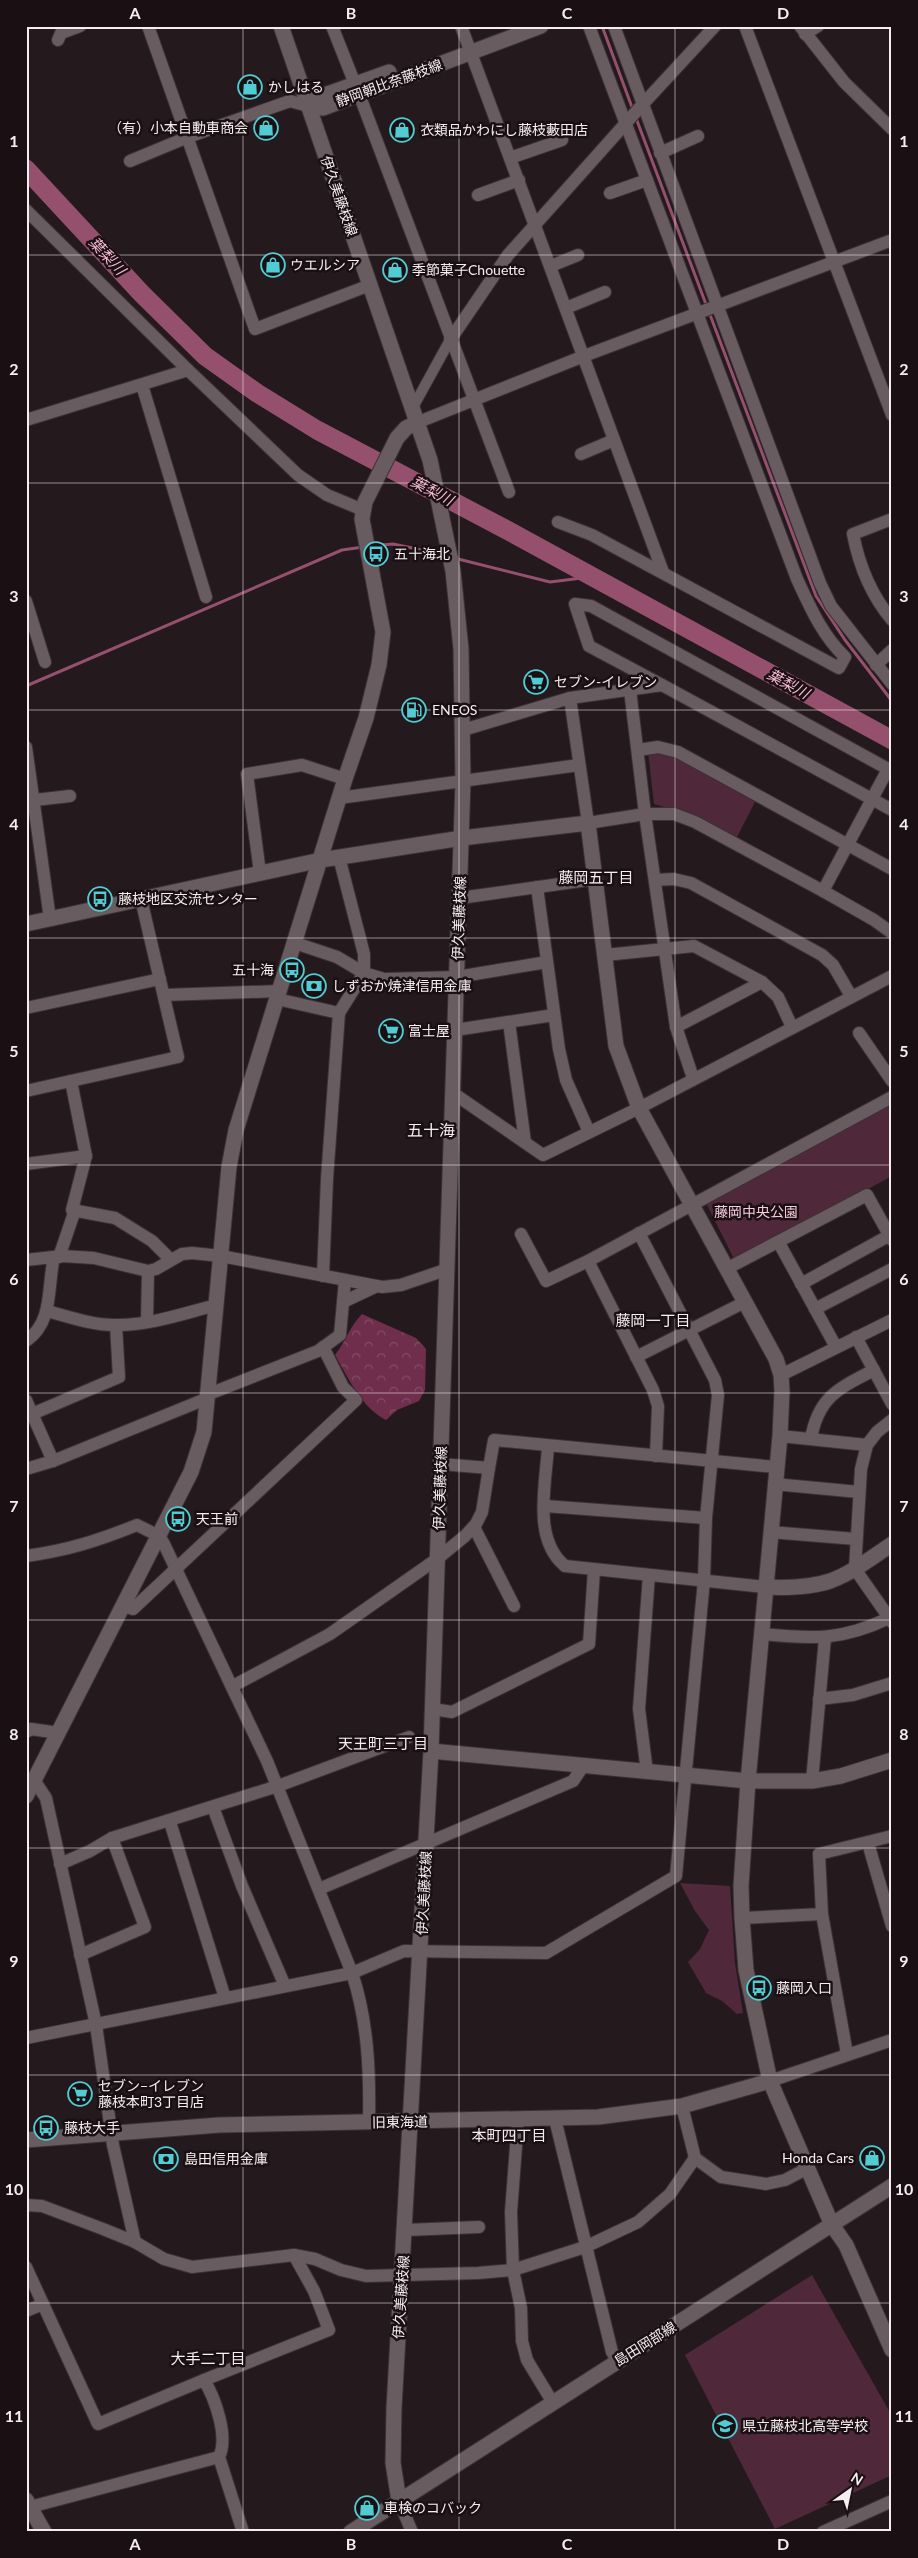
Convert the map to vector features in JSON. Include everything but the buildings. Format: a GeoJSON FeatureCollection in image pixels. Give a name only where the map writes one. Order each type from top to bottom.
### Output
{"type":"FeatureCollection","features":[{"type":"Feature","properties":{"kind":"main road","name":"伊久美藤枝線"},"geometry":{"type":"LineString","coordinates":[[281,26],[430,460],[453,571],[461,649],[464,780],[448,1269],[433,1708],[393,2463],[398,2500]]}},
{"type":"Feature","properties":{"kind":"main road","name":"静岡朝比奈藤枝線"},"geometry":{"type":"LineString","coordinates":[[469,48],[519,26]]}},
{"type":"Feature","properties":{"kind":"main road","name":"静岡朝比奈藤枝線"},"geometry":{"type":"LineString","coordinates":[[308,106],[316,98],[357,89],[469,48],[541,26]]}},
{"type":"Feature","properties":{"kind":"main road"},"geometry":{"type":"LineString","coordinates":[[26,1796],[191,1472],[204,1432],[229,1167],[236,1130],[339,798],[366,718],[383,644],[377,591],[364,534],[363,510],[368,492],[397,438],[414,416]]}},
{"type":"Feature","properties":{"kind":"main road"},"geometry":{"type":"LineString","coordinates":[[26,924],[321,860],[462,838],[588,823],[616,1046],[639,1108],[776,1359],[781,1375],[780,1436],[774,1484],[748,1781],[741,1886],[746,1970],[770,2081],[832,2225],[846,2245],[892,2350]]}},
{"type":"Feature","properties":{"kind":"main road"},"geometry":{"type":"LineString","coordinates":[[765,1587],[811,1587],[828,1583],[855,1569],[892,1544]]}},
{"type":"Feature","properties":{"kind":"main road"},"geometry":{"type":"LineString","coordinates":[[431,1751],[748,1781],[812,1781],[841,1776],[892,1760]]}},
{"type":"Feature","properties":{"kind":"main road","name":"旧東海道"},"geometry":{"type":"LineString","coordinates":[[26,2140],[112,2132],[219,2126],[598,2118],[682,2106],[770,2081]]}},
{"type":"Feature","properties":{"kind":"main road","name":"島田岡部線"},"geometry":{"type":"LineString","coordinates":[[398,2500],[892,2186]]}},
{"type":"Feature","properties":{"kind":"main road"},"geometry":{"type":"LineString","coordinates":[[351,2532],[398,2500]]}},
{"type":"Feature","properties":{"kind":"main road"},"geometry":{"type":"LineString","coordinates":[[28,2504],[44,2532]]}},
{"type":"Feature","properties":{"kind":"street"},"geometry":{"type":"LineString","coordinates":[[58,40],[62,33],[80,26]]}},
{"type":"Feature","properties":{"kind":"street"},"geometry":{"type":"LineString","coordinates":[[148,26],[255,329],[370,285]]}},
{"type":"Feature","properties":{"kind":"street"},"geometry":{"type":"LineString","coordinates":[[332,26],[472,399],[509,492]]}},
{"type":"Feature","properties":{"kind":"street"},"geometry":{"type":"LineString","coordinates":[[461,26],[663,572]]}},
{"type":"Feature","properties":{"kind":"street"},"geometry":{"type":"LineString","coordinates":[[558,522],[592,535],[839,668],[844,657],[832,644],[812,612],[797,579],[589,26]]}},
{"type":"Feature","properties":{"kind":"street"},"geometry":{"type":"LineString","coordinates":[[614,26],[820,583],[831,606],[892,684]]}},
{"type":"Feature","properties":{"kind":"street"},"geometry":{"type":"LineString","coordinates":[[414,416],[450,340],[508,255],[715,26]]}},
{"type":"Feature","properties":{"kind":"street"},"geometry":{"type":"LineString","coordinates":[[745,26],[892,415]]}},
{"type":"Feature","properties":{"kind":"street"},"geometry":{"type":"LineString","coordinates":[[818,26],[803,30],[844,82],[892,129]]}},
{"type":"Feature","properties":{"kind":"street"},"geometry":{"type":"LineString","coordinates":[[130,161],[188,137],[290,100],[308,106]]}},
{"type":"Feature","properties":{"kind":"street"},"geometry":{"type":"LineString","coordinates":[[660,153],[698,136]]}},
{"type":"Feature","properties":{"kind":"street"},"geometry":{"type":"LineString","coordinates":[[510,158],[562,140]]}},
{"type":"Feature","properties":{"kind":"street"},"geometry":{"type":"LineString","coordinates":[[478,195],[519,180]]}},
{"type":"Feature","properties":{"kind":"street"},"geometry":{"type":"LineString","coordinates":[[610,193],[647,180]]}},
{"type":"Feature","properties":{"kind":"street"},"geometry":{"type":"LineString","coordinates":[[26,210],[188,370],[298,475],[327,494],[363,510]]}},
{"type":"Feature","properties":{"kind":"street"},"geometry":{"type":"LineString","coordinates":[[414,416],[472,399],[892,240]]}},
{"type":"Feature","properties":{"kind":"street"},"geometry":{"type":"LineString","coordinates":[[551,266],[578,255]]}},
{"type":"Feature","properties":{"kind":"street"},"geometry":{"type":"LineString","coordinates":[[566,308],[605,292]]}},
{"type":"Feature","properties":{"kind":"street"},"geometry":{"type":"LineString","coordinates":[[26,420],[188,370]]}},
{"type":"Feature","properties":{"kind":"street"},"geometry":{"type":"LineString","coordinates":[[142,385],[206,597]]}},
{"type":"Feature","properties":{"kind":"street"},"geometry":{"type":"LineString","coordinates":[[581,454],[614,440]]}},
{"type":"Feature","properties":{"kind":"street"},"geometry":{"type":"LineString","coordinates":[[892,519],[853,534],[858,558],[871,590],[892,620]]}},
{"type":"Feature","properties":{"kind":"street"},"geometry":{"type":"LineString","coordinates":[[26,601],[45,662]]}},
{"type":"Feature","properties":{"kind":"street"},"geometry":{"type":"LineString","coordinates":[[823,891],[847,844],[872,799],[888,769],[590,606],[575,604],[589,646],[662,685],[872,799],[892,810]]}},
{"type":"Feature","properties":{"kind":"street"},"geometry":{"type":"LineString","coordinates":[[876,665],[892,650]]}},
{"type":"Feature","properties":{"kind":"street"},"geometry":{"type":"LineString","coordinates":[[463,730],[570,698],[662,685]]}},
{"type":"Feature","properties":{"kind":"street"},"geometry":{"type":"LineString","coordinates":[[630,690],[645,814],[676,1027],[693,1078]]}},
{"type":"Feature","properties":{"kind":"street"},"geometry":{"type":"LineString","coordinates":[[570,698],[588,823],[645,814],[674,814],[695,822],[823,891],[891,932]]}},
{"type":"Feature","properties":{"kind":"street"},"geometry":{"type":"LineString","coordinates":[[638,750],[658,747],[678,752],[892,869]]}},
{"type":"Feature","properties":{"kind":"street"},"geometry":{"type":"LineString","coordinates":[[26,748],[30,801],[50,919]]}},
{"type":"Feature","properties":{"kind":"street"},"geometry":{"type":"LineString","coordinates":[[260,873],[247,774],[302,765],[345,779]]}},
{"type":"Feature","properties":{"kind":"street"},"geometry":{"type":"LineString","coordinates":[[339,798],[580,765]]}},
{"type":"Feature","properties":{"kind":"street"},"geometry":{"type":"LineString","coordinates":[[30,801],[70,796]]}},
{"type":"Feature","properties":{"kind":"street"},"geometry":{"type":"LineString","coordinates":[[323,1276],[327,1179],[339,1013],[364,973],[364,954],[339,857]]}},
{"type":"Feature","properties":{"kind":"street"},"geometry":{"type":"LineString","coordinates":[[460,898],[595,879]]}},
{"type":"Feature","properties":{"kind":"street"},"geometry":{"type":"LineString","coordinates":[[655,880],[674,879],[691,883],[822,956],[833,965],[851,996]]}},
{"type":"Feature","properties":{"kind":"street"},"geometry":{"type":"LineString","coordinates":[[537,887],[558,1049],[566,1080],[589,1132]]}},
{"type":"Feature","properties":{"kind":"street"},"geometry":{"type":"LineString","coordinates":[[26,1092],[178,1057],[141,899]]}},
{"type":"Feature","properties":{"kind":"street"},"geometry":{"type":"LineString","coordinates":[[295,943],[338,956],[364,973],[384,979],[457,977],[547,962]]}},
{"type":"Feature","properties":{"kind":"street"},"geometry":{"type":"LineString","coordinates":[[605,955],[694,946],[762,982],[778,997],[792,1027]]}},
{"type":"Feature","properties":{"kind":"street"},"geometry":{"type":"LineString","coordinates":[[453,1093],[543,1155],[639,1108],[693,1078],[892,976]]}},
{"type":"Feature","properties":{"kind":"street"},"geometry":{"type":"LineString","coordinates":[[26,1008],[160,979]]}},
{"type":"Feature","properties":{"kind":"street"},"geometry":{"type":"LineString","coordinates":[[676,1027],[762,982]]}},
{"type":"Feature","properties":{"kind":"street"},"geometry":{"type":"LineString","coordinates":[[164,995],[278,995],[339,1013]]}},
{"type":"Feature","properties":{"kind":"street"},"geometry":{"type":"LineString","coordinates":[[455,1030],[554,1015]]}},
{"type":"Feature","properties":{"kind":"street"},"geometry":{"type":"LineString","coordinates":[[509,1022],[525,1142]]}},
{"type":"Feature","properties":{"kind":"street"},"geometry":{"type":"LineString","coordinates":[[859,1033],[892,1081]]}},
{"type":"Feature","properties":{"kind":"street"},"geometry":{"type":"LineString","coordinates":[[71,1081],[86,1156],[72,1210],[115,1218],[152,1241],[171,1260]]}},
{"type":"Feature","properties":{"kind":"street"},"geometry":{"type":"LineString","coordinates":[[521,1234],[546,1280],[588,1261],[892,1097]]}},
{"type":"Feature","properties":{"kind":"street"},"geometry":{"type":"LineString","coordinates":[[26,1164],[86,1156]]}},
{"type":"Feature","properties":{"kind":"street"},"geometry":{"type":"LineString","coordinates":[[726,1269],[866,1195],[891,1237],[801,1284]]}},
{"type":"Feature","properties":{"kind":"street"},"geometry":{"type":"LineString","coordinates":[[26,1342],[36,1335],[46,1319],[57,1257],[75,1210]]}},
{"type":"Feature","properties":{"kind":"street"},"geometry":{"type":"LineString","coordinates":[[26,2038],[352,1973],[404,1951],[546,1952],[676,1876],[704,1580],[706,1518],[718,1395],[715,1380],[639,1233]]}},
{"type":"Feature","properties":{"kind":"street"},"geometry":{"type":"LineString","coordinates":[[778,1243],[836,1347]]}},
{"type":"Feature","properties":{"kind":"street"},"geometry":{"type":"LineString","coordinates":[[26,1260],[57,1257],[94,1258],[148,1271],[156,1269],[182,1254],[192,1253],[221,1256],[377,1286],[401,1285],[430,1273],[448,1269]]}},
{"type":"Feature","properties":{"kind":"street"},"geometry":{"type":"LineString","coordinates":[[588,1261],[653,1390],[658,1406],[656,1456]]}},
{"type":"Feature","properties":{"kind":"street"},"geometry":{"type":"LineString","coordinates":[[815,1309],[892,1269]]}},
{"type":"Feature","properties":{"kind":"street"},"geometry":{"type":"LineString","coordinates":[[147,1321],[148,1271]]}},
{"type":"Feature","properties":{"kind":"street"},"geometry":{"type":"LineString","coordinates":[[26,1469],[53,1461],[323,1348],[340,1335],[345,1280]]}},
{"type":"Feature","properties":{"kind":"street"},"geometry":{"type":"LineString","coordinates":[[343,1302],[377,1286]]}},
{"type":"Feature","properties":{"kind":"street"},"geometry":{"type":"LineString","coordinates":[[636,1357],[744,1302]]}},
{"type":"Feature","properties":{"kind":"street"},"geometry":{"type":"LineString","coordinates":[[47,1311],[96,1324],[116,1325],[147,1321],[216,1305]]}},
{"type":"Feature","properties":{"kind":"street"},"geometry":{"type":"LineString","coordinates":[[781,1375],[892,1320]]}},
{"type":"Feature","properties":{"kind":"street"},"geometry":{"type":"LineString","coordinates":[[32,1414],[119,1377],[116,1325]]}},
{"type":"Feature","properties":{"kind":"street"},"geometry":{"type":"LineString","coordinates":[[856,1337],[892,1404]]}},
{"type":"Feature","properties":{"kind":"street"},"geometry":{"type":"LineString","coordinates":[[123,1606],[133,1609],[356,1400],[343,1387],[323,1348]]}},
{"type":"Feature","properties":{"kind":"street"},"geometry":{"type":"LineString","coordinates":[[811,1439],[817,1415],[832,1393],[874,1370]]}},
{"type":"Feature","properties":{"kind":"street"},"geometry":{"type":"LineString","coordinates":[[26,1400],[53,1461]]}},
{"type":"Feature","properties":{"kind":"street"},"geometry":{"type":"LineString","coordinates":[[761,1634],[825,1638],[865,1630],[890,1620],[855,1569],[858,1492],[861,1469],[867,1445],[877,1432],[892,1420]]}},
{"type":"Feature","properties":{"kind":"street"},"geometry":{"type":"LineString","coordinates":[[780,1436],[867,1445]]}},
{"type":"Feature","properties":{"kind":"street"},"geometry":{"type":"LineString","coordinates":[[233,1686],[330,1634],[437,1559],[474,1526],[482,1512],[494,1440],[776,1467]]}},
{"type":"Feature","properties":{"kind":"street"},"geometry":{"type":"LineString","coordinates":[[548,1446],[542,1526],[554,1557],[564,1566],[765,1587]]}},
{"type":"Feature","properties":{"kind":"street"},"geometry":{"type":"LineString","coordinates":[[440,1464],[489,1468]]}},
{"type":"Feature","properties":{"kind":"street"},"geometry":{"type":"LineString","coordinates":[[774,1484],[858,1492]]}},
{"type":"Feature","properties":{"kind":"street"},"geometry":{"type":"LineString","coordinates":[[545,1506],[706,1518]]}},
{"type":"Feature","properties":{"kind":"street"},"geometry":{"type":"LineString","coordinates":[[26,1556],[84,1545],[137,1525],[159,1536],[233,1686],[278,1786],[352,1973],[358,1992],[370,2072],[369,2122]]}},
{"type":"Feature","properties":{"kind":"street"},"geometry":{"type":"LineString","coordinates":[[474,1526],[514,1606]]}},
{"type":"Feature","properties":{"kind":"street"},"geometry":{"type":"LineString","coordinates":[[770,1532],[856,1539]]}},
{"type":"Feature","properties":{"kind":"street"},"geometry":{"type":"LineString","coordinates":[[433,1708],[452,1712],[588,1644],[594,1570]]}},
{"type":"Feature","properties":{"kind":"street"},"geometry":{"type":"LineString","coordinates":[[648,1772],[639,1709],[649,1575]]}},
{"type":"Feature","properties":{"kind":"street"},"geometry":{"type":"LineString","coordinates":[[812,1781],[825,1638]]}},
{"type":"Feature","properties":{"kind":"street"},"geometry":{"type":"LineString","coordinates":[[820,1699],[853,1695],[892,1683]]}},
{"type":"Feature","properties":{"kind":"street"},"geometry":{"type":"LineString","coordinates":[[26,1732],[31,1729],[59,1733]]}},
{"type":"Feature","properties":{"kind":"street"},"geometry":{"type":"LineString","coordinates":[[60,1864],[90,1851],[112,1838],[170,1822],[278,1786],[410,1737]]}},
{"type":"Feature","properties":{"kind":"street"},"geometry":{"type":"LineString","coordinates":[[319,1889],[573,1781],[584,1765]]}},
{"type":"Feature","properties":{"kind":"street"},"geometry":{"type":"LineString","coordinates":[[34,1780],[46,1798],[96,2025],[113,2145],[135,2242]]}},
{"type":"Feature","properties":{"kind":"street"},"geometry":{"type":"LineString","coordinates":[[213,1807],[242,1886],[285,1986]]}},
{"type":"Feature","properties":{"kind":"street"},"geometry":{"type":"LineString","coordinates":[[170,1822],[225,1998]]}},
{"type":"Feature","properties":{"kind":"street"},"geometry":{"type":"LineString","coordinates":[[847,2054],[822,1914],[819,1854],[892,1836]]}},
{"type":"Feature","properties":{"kind":"street"},"geometry":{"type":"LineString","coordinates":[[80,1955],[145,1927],[112,1838]]}},
{"type":"Feature","properties":{"kind":"street"},"geometry":{"type":"LineString","coordinates":[[868,1843],[892,1926]]}},
{"type":"Feature","properties":{"kind":"street"},"geometry":{"type":"LineString","coordinates":[[742,1918],[822,1914]]}},
{"type":"Feature","properties":{"kind":"street"},"geometry":{"type":"LineString","coordinates":[[770,2081],[892,2040]]}},
{"type":"Feature","properties":{"kind":"street"},"geometry":{"type":"LineString","coordinates":[[682,2106],[695,2158],[721,2177],[766,2184],[785,2180],[808,2168]]}},
{"type":"Feature","properties":{"kind":"street"},"geometry":{"type":"LineString","coordinates":[[555,2119],[612,2352],[618,2361]]}},
{"type":"Feature","properties":{"kind":"street"},"geometry":{"type":"LineString","coordinates":[[518,2120],[510,2212],[513,2270],[522,2308],[522,2341],[527,2360],[552,2403]]}},
{"type":"Feature","properties":{"kind":"street"},"geometry":{"type":"LineString","coordinates":[[26,2205],[42,2206],[135,2242],[164,2259],[192,2267],[294,2255],[315,2258],[341,2270],[366,2276],[513,2270],[585,2247],[638,2222],[670,2194],[695,2158]]}},
{"type":"Feature","properties":{"kind":"street"},"geometry":{"type":"LineString","coordinates":[[406,2230],[479,2227]]}},
{"type":"Feature","properties":{"kind":"street"},"geometry":{"type":"LineString","coordinates":[[26,2267],[98,2424],[329,2330],[314,2291],[294,2255]]}},
{"type":"Feature","properties":{"kind":"street"},"geometry":{"type":"LineString","coordinates":[[26,2311],[43,2304]]}},
{"type":"Feature","properties":{"kind":"street"},"geometry":{"type":"LineString","coordinates":[[204,2380],[211,2392],[219,2418],[223,2449],[219,2457],[243,2532]]}},
{"type":"Feature","properties":{"kind":"street"},"geometry":{"type":"LineString","coordinates":[[28,2504],[219,2457]]}},
{"type":"Feature","properties":{"kind":"street"},"geometry":{"type":"LineString","coordinates":[[398,2500],[412,2532]]}},
{"type":"Feature","properties":{"kind":"street"},"geometry":{"type":"LineString","coordinates":[[823,2532],[892,2501]]}},
{"type":"Feature","properties":{"kind":"green space"},"geometry":{"type":"Polygon","coordinates":[[[648,752],[677,758],[755,802],[736,839],[695,817],[654,804],[648,752]]]}},
{"type":"Feature","properties":{"kind":"green space","name":"藤岡中央公園"},"geometry":{"type":"Polygon","coordinates":[[[892,1102],[892,1176],[738,1260],[734,1259],[706,1203],[892,1102]]]}},
{"type":"Feature","properties":{"kind":"green space"},"geometry":{"type":"Polygon","coordinates":[[[362,1314],[416,1338],[426,1349],[425,1390],[419,1401],[397,1410],[386,1420],[369,1408],[351,1383],[335,1355],[362,1314]]]}},
{"type":"Feature","properties":{"kind":"green space"},"geometry":{"type":"Polygon","coordinates":[[[680,1883],[730,1886],[735,1963],[743,2013],[737,2014],[722,2001],[706,1993],[688,1962],[700,1949],[709,1930],[695,1911],[680,1883]]]}},
{"type":"Feature","properties":{"kind":"green space"},"geometry":{"type":"Polygon","coordinates":[[[812,2275],[892,2416],[892,2475],[775,2529],[685,2355],[812,2275]]]}},
{"type":"Feature","properties":{"kind":"waterway"},"geometry":{"type":"LineString","coordinates":[[602,26],[633,110]]}},
{"type":"Feature","properties":{"kind":"waterway"},"geometry":{"type":"LineString","coordinates":[[636,118],[707,307]]}},
{"type":"Feature","properties":{"kind":"waterway","name":"葉梨川"},"geometry":{"type":"LineString","coordinates":[[26,169],[142,294],[205,356],[257,393],[317,430],[505,529],[892,740]]}},
{"type":"Feature","properties":{"kind":"waterway"},"geometry":{"type":"LineString","coordinates":[[709,312],[816,596],[845,640],[892,701]]}},
{"type":"Feature","properties":{"kind":"waterway"},"geometry":{"type":"LineString","coordinates":[[371,546],[393,544],[446,555]]}},
{"type":"Feature","properties":{"kind":"waterway"},"geometry":{"type":"LineString","coordinates":[[26,686],[342,550],[363,547]]}},
{"type":"Feature","properties":{"kind":"waterway"},"geometry":{"type":"LineString","coordinates":[[454,558],[550,582],[590,577]]}},
{"type":"Feature","properties":{"kind":"place","name":"かしはる"},"geometry":{"type":"Point","coordinates":[250,87]}},
{"type":"Feature","properties":{"kind":"place","name":"（有）小本自動車商会"},"geometry":{"type":"Point","coordinates":[266,128]}},
{"type":"Feature","properties":{"kind":"place","name":"衣類品かわにし藤枝藪田店"},"geometry":{"type":"Point","coordinates":[402,130]}},
{"type":"Feature","properties":{"kind":"place","name":"ウエルシア"},"geometry":{"type":"Point","coordinates":[273,265]}},
{"type":"Feature","properties":{"kind":"place","name":"季節菓子Chouette"},"geometry":{"type":"Point","coordinates":[395,270]}},
{"type":"Feature","properties":{"kind":"place","name":"五十海北"},"geometry":{"type":"Point","coordinates":[376,554]}},
{"type":"Feature","properties":{"kind":"place","name":"セブン-イレブン"},"geometry":{"type":"Point","coordinates":[536,682]}},
{"type":"Feature","properties":{"kind":"place","name":"ENEOS"},"geometry":{"type":"Point","coordinates":[414,710]}},
{"type":"Feature","properties":{"kind":"place","name":"藤枝地区交流センター"},"geometry":{"type":"Point","coordinates":[100,899]}},
{"type":"Feature","properties":{"kind":"place","name":"五十海"},"geometry":{"type":"Point","coordinates":[292,970]}},
{"type":"Feature","properties":{"kind":"place","name":"しずおか焼津信用金庫"},"geometry":{"type":"Point","coordinates":[314,986]}},
{"type":"Feature","properties":{"kind":"place","name":"富士屋"},"geometry":{"type":"Point","coordinates":[391,1031]}},
{"type":"Feature","properties":{"kind":"place","name":"天王前"},"geometry":{"type":"Point","coordinates":[178,1519]}},
{"type":"Feature","properties":{"kind":"place","name":"藤岡入口"},"geometry":{"type":"Point","coordinates":[759,1988]}},
{"type":"Feature","properties":{"kind":"place","name":"セブン−イレブン 藤枝本町3丁目店"},"geometry":{"type":"Point","coordinates":[80,2094]}},
{"type":"Feature","properties":{"kind":"place","name":"藤枝大手"},"geometry":{"type":"Point","coordinates":[46,2128]}},
{"type":"Feature","properties":{"kind":"place","name":"Honda Cars"},"geometry":{"type":"Point","coordinates":[872,2158]}},
{"type":"Feature","properties":{"kind":"place","name":"島田信用金庫"},"geometry":{"type":"Point","coordinates":[166,2159]}},
{"type":"Feature","properties":{"kind":"place","name":"県立藤枝北高等学校"},"geometry":{"type":"Point","coordinates":[725,2426]}},
{"type":"Feature","properties":{"kind":"place","name":"車検のコバック"},"geometry":{"type":"Point","coordinates":[367,2508]}},
{"type":"Feature","properties":{"kind":"district","name":"藤岡五丁目"},"geometry":{"type":"Point","coordinates":[596,878]}},
{"type":"Feature","properties":{"kind":"district","name":"五十海"},"geometry":{"type":"Point","coordinates":[431,1130]}},
{"type":"Feature","properties":{"kind":"district","name":"藤岡一丁目"},"geometry":{"type":"Point","coordinates":[653,1321]}},
{"type":"Feature","properties":{"kind":"district","name":"天王町三丁目"},"geometry":{"type":"Point","coordinates":[383,1744]}},
{"type":"Feature","properties":{"kind":"district","name":"本町四丁目"},"geometry":{"type":"Point","coordinates":[509,2136]}},
{"type":"Feature","properties":{"kind":"district","name":"大手二丁目"},"geometry":{"type":"Point","coordinates":[208,2359]}}]}
